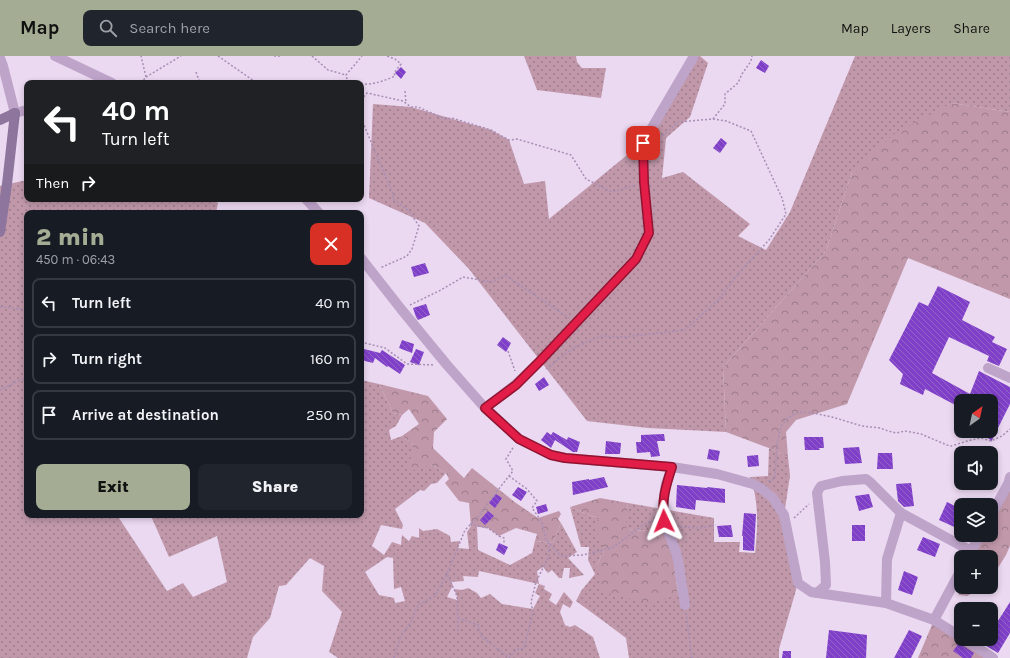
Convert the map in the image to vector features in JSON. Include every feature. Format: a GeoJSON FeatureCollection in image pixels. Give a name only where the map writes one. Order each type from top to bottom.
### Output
{"type":"FeatureCollection","features":[{"type":"Feature","properties":{"kind":"street"},"geometry":{"type":"LineString","coordinates":[[55,56],[106,80]]}},
{"type":"Feature","properties":{"kind":"street"},"geometry":{"type":"LineString","coordinates":[[485,408],[518,383],[636,259],[649,233],[644,182],[643,142],[694,56]]}},
{"type":"Feature","properties":{"kind":"street"},"geometry":{"type":"LineString","coordinates":[[0,58],[15,113],[0,232]]}},
{"type":"Feature","properties":{"kind":"street"},"geometry":{"type":"LineString","coordinates":[[0,120],[24,111]]}},
{"type":"Feature","properties":{"kind":"street"},"geometry":{"type":"LineString","coordinates":[[309,202],[316,210]]}},
{"type":"Feature","properties":{"kind":"street"},"geometry":{"type":"LineString","coordinates":[[364,262],[447,365],[485,408],[519,439],[551,455],[565,458],[672,467],[717,474],[753,484],[773,498],[784,515],[798,583],[810,592],[886,603],[934,620],[954,633]]}},
{"type":"Feature","properties":{"kind":"street"},"geometry":{"type":"LineString","coordinates":[[988,368],[1010,378]]}},
{"type":"Feature","properties":{"kind":"street"},"geometry":{"type":"LineString","coordinates":[[672,467],[666,484],[664,496],[665,522],[678,560],[685,605]]}},
{"type":"Feature","properties":{"kind":"street"},"geometry":{"type":"LineString","coordinates":[[998,502],[1010,477]]}},
{"type":"Feature","properties":{"kind":"street"},"geometry":{"type":"LineString","coordinates":[[817,593],[826,585],[818,493],[821,486],[842,481],[866,479],[901,514],[963,550]]}},
{"type":"Feature","properties":{"kind":"street"},"geometry":{"type":"LineString","coordinates":[[886,603],[887,559],[901,514]]}},
{"type":"Feature","properties":{"kind":"street"},"geometry":{"type":"LineString","coordinates":[[934,620],[954,583]]}},
{"type":"Feature","properties":{"kind":"street"},"geometry":{"type":"LineString","coordinates":[[975,646],[993,658]]}},
{"type":"Feature","properties":{"kind":"path"},"geometry":{"type":"LineString","coordinates":[[141,56],[146,77]]}},
{"type":"Feature","properties":{"kind":"path"},"geometry":{"type":"LineString","coordinates":[[144,80],[181,56]]}},
{"type":"Feature","properties":{"kind":"path"},"geometry":{"type":"LineString","coordinates":[[218,56],[253,80]]}},
{"type":"Feature","properties":{"kind":"path"},"geometry":{"type":"LineString","coordinates":[[274,56],[280,56]]}},
{"type":"Feature","properties":{"kind":"path"},"geometry":{"type":"LineString","coordinates":[[312,56],[328,70],[346,75]]}},
{"type":"Feature","properties":{"kind":"path"},"geometry":{"type":"LineString","coordinates":[[346,75],[362,56]]}},
{"type":"Feature","properties":{"kind":"path"},"geometry":{"type":"LineString","coordinates":[[364,84],[382,81],[394,76],[394,73],[401,64],[387,56]]}},
{"type":"Feature","properties":{"kind":"path"},"geometry":{"type":"LineString","coordinates":[[713,119],[725,104],[725,94],[738,83],[751,61],[752,56]]}},
{"type":"Feature","properties":{"kind":"path"},"geometry":{"type":"LineString","coordinates":[[196,72],[199,80]]}},
{"type":"Feature","properties":{"kind":"path"},"geometry":{"type":"LineString","coordinates":[[346,75],[347,80]]}},
{"type":"Feature","properties":{"kind":"path"},"geometry":{"type":"LineString","coordinates":[[405,91],[406,103]]}},
{"type":"Feature","properties":{"kind":"path"},"geometry":{"type":"LineString","coordinates":[[364,96],[367,93],[403,101],[411,107],[418,107],[445,119],[452,118],[491,130],[509,140],[517,139],[571,155],[586,179],[612,192],[644,182]]}},
{"type":"Feature","properties":{"kind":"path"},"geometry":{"type":"LineString","coordinates":[[541,373],[573,348],[601,336],[624,337],[685,330],[718,300],[769,240],[786,214],[782,198],[751,131],[726,121],[713,119],[678,122],[664,135],[643,142]]}},
{"type":"Feature","properties":{"kind":"path"},"geometry":{"type":"LineString","coordinates":[[364,125],[393,194],[393,199],[409,211],[419,226],[412,249],[407,256],[379,268],[378,272],[373,274]]}},
{"type":"Feature","properties":{"kind":"path"},"geometry":{"type":"LineString","coordinates":[[401,309],[441,290],[463,277],[492,282],[505,276],[576,322]]}},
{"type":"Feature","properties":{"kind":"path"},"geometry":{"type":"LineString","coordinates":[[0,307],[24,310]]}},
{"type":"Feature","properties":{"kind":"path"},"geometry":{"type":"LineString","coordinates":[[364,343],[385,348],[407,364],[425,366],[447,365]]}},
{"type":"Feature","properties":{"kind":"path"},"geometry":{"type":"LineString","coordinates":[[508,351],[518,383]]}},
{"type":"Feature","properties":{"kind":"path"},"geometry":{"type":"LineString","coordinates":[[0,390],[24,378]]}},
{"type":"Feature","properties":{"kind":"path"},"geometry":{"type":"LineString","coordinates":[[764,480],[768,482],[775,477],[777,445],[781,426],[792,415],[799,412],[832,417],[862,426],[880,428],[896,433],[905,431],[921,434],[951,446],[981,438],[991,441],[1002,436],[1010,429]]}},
{"type":"Feature","properties":{"kind":"path"},"geometry":{"type":"LineString","coordinates":[[394,658],[400,638],[412,620],[418,605],[435,596],[447,574],[465,530],[479,516],[494,494],[513,471],[506,459],[519,439]]}},
{"type":"Feature","properties":{"kind":"path"},"geometry":{"type":"LineString","coordinates":[[509,476],[527,488],[537,501],[532,508],[542,522],[546,540],[561,556],[583,555],[612,548],[646,524],[665,522],[700,528],[716,525]]}},
{"type":"Feature","properties":{"kind":"path"},"geometry":{"type":"LineString","coordinates":[[786,525],[807,506],[818,493]]}},
{"type":"Feature","properties":{"kind":"path"},"geometry":{"type":"LineString","coordinates":[[470,524],[488,528],[504,538],[504,543]]}},
{"type":"Feature","properties":{"kind":"path"},"geometry":{"type":"LineString","coordinates":[[458,618],[478,625],[482,636],[509,658],[516,650],[524,648],[533,614],[531,602],[536,582],[549,556],[549,543]]}},
{"type":"Feature","properties":{"kind":"path"},"geometry":{"type":"LineString","coordinates":[[447,574],[457,596],[458,631]]}},
{"type":"Feature","properties":{"kind":"path"},"geometry":{"type":"LineString","coordinates":[[685,605],[692,658]]}},
{"type":"Feature","properties":{"kind":"green space"},"geometry":{"type":"Polygon","coordinates":[[[524,56],[576,56],[577,62],[582,68],[606,68],[601,98],[537,90],[524,56]]]}},
{"type":"Feature","properties":{"kind":"green space"},"geometry":{"type":"Polygon","coordinates":[[[694,56],[700,56],[708,63],[690,117],[666,138],[662,178],[683,172],[750,224],[738,236],[766,250],[790,212],[855,56],[1010,56],[1010,112],[952,103],[852,172],[826,251],[723,367],[726,432],[648,428],[587,421],[469,269],[425,223],[369,198],[373,104],[411,107],[491,130],[509,140],[524,184],[545,181],[549,219],[643,142],[694,56]]]}},
{"type":"Feature","properties":{"kind":"green space"},"geometry":{"type":"Polygon","coordinates":[[[952,103],[1010,112],[1010,299],[908,258],[847,404],[796,420],[786,432],[788,457],[769,448],[726,432],[723,367],[826,251],[852,172],[894,134],[952,103]]]}},
{"type":"Feature","properties":{"kind":"green space"},"geometry":{"type":"Polygon","coordinates":[[[24,181],[24,202],[218,203],[217,210],[24,210],[24,518],[119,518],[167,591],[183,583],[193,597],[227,582],[217,536],[169,557],[152,518],[364,518],[364,381],[379,384],[393,413],[402,415],[396,426],[389,430],[391,440],[402,436],[414,445],[431,465],[446,473],[437,483],[431,484],[424,491],[420,490],[395,509],[403,525],[402,529],[381,525],[372,546],[384,555],[392,542],[401,545],[402,535],[409,541],[412,536],[419,538],[419,528],[423,531],[437,529],[450,536],[451,542],[460,541],[458,548],[469,549],[467,532],[471,526],[477,526],[478,550],[510,565],[532,553],[535,541],[553,543],[561,523],[577,552],[568,558],[584,575],[569,578],[570,568],[564,568],[562,578],[559,578],[552,570],[548,573],[543,567],[537,571],[539,584],[545,586],[544,589],[552,594],[549,600],[556,605],[564,592],[573,602],[570,608],[563,604],[560,612],[565,625],[570,627],[575,625],[593,637],[600,658],[338,658],[329,652],[342,612],[322,591],[324,566],[310,558],[286,585],[279,586],[270,618],[253,637],[247,658],[0,658],[0,186],[24,181]],[[387,557],[365,572],[379,595],[394,598],[395,603],[405,601],[401,587],[394,589],[393,558],[387,557]],[[479,571],[478,577],[463,576],[464,581],[451,582],[453,585],[447,597],[457,600],[454,589],[462,590],[468,588],[477,593],[481,598],[490,594],[502,604],[533,609],[540,596],[535,593],[539,584],[479,571]]]}},
{"type":"Feature","properties":{"kind":"green space"},"geometry":{"type":"Polygon","coordinates":[[[379,384],[428,396],[447,419],[434,432],[433,448],[464,478],[472,468],[516,503],[538,518],[559,511],[561,514],[558,519],[561,523],[553,543],[535,541],[537,534],[516,528],[499,536],[488,528],[471,526],[469,503],[459,501],[445,483],[449,479],[446,473],[431,465],[407,472],[414,445],[402,436],[419,424],[409,409],[402,415],[393,413],[379,384]]]}},
{"type":"Feature","properties":{"kind":"green space"},"geometry":{"type":"Polygon","coordinates":[[[769,448],[788,457],[790,476],[784,515],[798,583],[779,649],[779,658],[629,658],[626,638],[576,601],[581,591],[595,574],[588,560],[589,547],[581,547],[570,507],[591,516],[601,518],[605,549],[597,565],[678,595],[676,552],[647,531],[625,529],[628,503],[714,518],[714,542],[740,542],[739,552],[755,553],[757,514],[755,495],[750,477],[768,476],[769,448]]]}},
{"type":"Feature","properties":{"kind":"green space"},"geometry":{"type":"Polygon","coordinates":[[[1010,489],[1010,546],[998,568],[998,550],[975,550],[980,542],[998,542],[998,511],[1010,489]]]}},
{"type":"Feature","properties":{"kind":"green space"},"geometry":{"type":"Polygon","coordinates":[[[600,498],[628,503],[626,529],[646,531],[647,526],[661,523],[673,553],[678,595],[649,603],[602,592],[597,565],[605,549],[593,525],[600,518],[591,516],[570,507],[600,498]]]}},
{"type":"Feature","properties":{"kind":"green space"},"geometry":{"type":"Polygon","coordinates":[[[959,594],[971,594],[967,596],[959,594]]]}},
{"type":"Feature","properties":{"kind":"green space"},"geometry":{"type":"Polygon","coordinates":[[[934,620],[954,633],[954,646],[974,646],[993,658],[918,658],[934,620]]]}},
{"type":"Feature","properties":{"kind":"building"},"geometry":{"type":"Polygon","coordinates":[[[761,60],[769,66],[765,73],[756,68],[761,60]]]}},
{"type":"Feature","properties":{"kind":"building"},"geometry":{"type":"Polygon","coordinates":[[[401,67],[406,72],[401,79],[395,73],[401,67]]]}},
{"type":"Feature","properties":{"kind":"building"},"geometry":{"type":"Polygon","coordinates":[[[721,138],[727,143],[720,153],[713,148],[721,138]]]}},
{"type":"Feature","properties":{"kind":"building"},"geometry":{"type":"Polygon","coordinates":[[[425,263],[429,273],[414,277],[411,267],[425,263]]]}},
{"type":"Feature","properties":{"kind":"building"},"geometry":{"type":"Polygon","coordinates":[[[938,286],[970,302],[962,320],[995,337],[992,342],[1007,349],[999,366],[987,361],[989,356],[949,337],[932,373],[970,394],[954,394],[954,404],[925,389],[923,395],[900,384],[903,374],[889,360],[919,302],[928,306],[938,286]]]}},
{"type":"Feature","properties":{"kind":"building"},"geometry":{"type":"Polygon","coordinates":[[[426,304],[430,315],[418,320],[413,308],[426,304]]]}},
{"type":"Feature","properties":{"kind":"building"},"geometry":{"type":"Polygon","coordinates":[[[503,337],[511,343],[506,352],[497,345],[503,337]]]}},
{"type":"Feature","properties":{"kind":"building"},"geometry":{"type":"Polygon","coordinates":[[[402,340],[414,344],[412,353],[399,348],[402,340]]]}},
{"type":"Feature","properties":{"kind":"building"},"geometry":{"type":"Polygon","coordinates":[[[364,349],[380,353],[382,350],[405,365],[400,374],[375,358],[373,363],[364,361],[364,349]]]}},
{"type":"Feature","properties":{"kind":"building"},"geometry":{"type":"Polygon","coordinates":[[[416,349],[424,352],[419,365],[410,362],[416,349]]]}},
{"type":"Feature","properties":{"kind":"building"},"geometry":{"type":"Polygon","coordinates":[[[979,371],[1010,387],[1010,404],[998,428],[998,394],[970,394],[979,371]]]}},
{"type":"Feature","properties":{"kind":"building"},"geometry":{"type":"Polygon","coordinates":[[[544,377],[549,385],[539,391],[535,384],[544,377]]]}},
{"type":"Feature","properties":{"kind":"building"},"geometry":{"type":"Polygon","coordinates":[[[547,432],[551,435],[553,432],[567,440],[568,437],[580,442],[577,452],[573,452],[555,440],[551,448],[541,440],[547,432]]]}},
{"type":"Feature","properties":{"kind":"building"},"geometry":{"type":"Polygon","coordinates":[[[664,434],[665,441],[657,441],[660,456],[651,457],[650,452],[637,453],[636,442],[641,442],[641,435],[664,434]]]}},
{"type":"Feature","properties":{"kind":"building"},"geometry":{"type":"Polygon","coordinates":[[[804,437],[823,437],[824,448],[819,448],[820,450],[805,450],[804,437]]]}},
{"type":"Feature","properties":{"kind":"building"},"geometry":{"type":"Polygon","coordinates":[[[606,441],[621,443],[620,454],[605,454],[606,441]]]}},
{"type":"Feature","properties":{"kind":"building"},"geometry":{"type":"Polygon","coordinates":[[[859,447],[862,463],[845,464],[843,448],[859,447]]]}},
{"type":"Feature","properties":{"kind":"building"},"geometry":{"type":"Polygon","coordinates":[[[709,449],[720,451],[718,461],[707,459],[709,449]]]}},
{"type":"Feature","properties":{"kind":"building"},"geometry":{"type":"Polygon","coordinates":[[[878,453],[892,453],[893,469],[877,469],[878,453]]]}},
{"type":"Feature","properties":{"kind":"building"},"geometry":{"type":"Polygon","coordinates":[[[758,455],[759,466],[748,467],[747,456],[758,455]]]}},
{"type":"Feature","properties":{"kind":"building"},"geometry":{"type":"Polygon","coordinates":[[[604,477],[608,487],[573,495],[572,482],[604,477]]]}},
{"type":"Feature","properties":{"kind":"building"},"geometry":{"type":"Polygon","coordinates":[[[911,483],[914,506],[904,507],[898,501],[896,484],[911,483]]]}},
{"type":"Feature","properties":{"kind":"building"},"geometry":{"type":"Polygon","coordinates":[[[677,485],[725,489],[725,503],[696,500],[695,510],[676,507],[677,485]]]}},
{"type":"Feature","properties":{"kind":"building"},"geometry":{"type":"Polygon","coordinates":[[[518,487],[527,492],[521,501],[512,495],[518,487]]]}},
{"type":"Feature","properties":{"kind":"building"},"geometry":{"type":"Polygon","coordinates":[[[496,494],[502,498],[495,508],[489,503],[496,494]]]}},
{"type":"Feature","properties":{"kind":"building"},"geometry":{"type":"Polygon","coordinates":[[[869,494],[873,507],[859,511],[855,496],[869,494]]]}},
{"type":"Feature","properties":{"kind":"building"},"geometry":{"type":"Polygon","coordinates":[[[947,502],[954,506],[954,527],[939,520],[947,502]]]}},
{"type":"Feature","properties":{"kind":"building"},"geometry":{"type":"Polygon","coordinates":[[[546,504],[548,511],[538,514],[536,507],[546,504]]]}},
{"type":"Feature","properties":{"kind":"building"},"geometry":{"type":"Polygon","coordinates":[[[488,511],[494,516],[485,525],[480,520],[488,511]]]}},
{"type":"Feature","properties":{"kind":"building"},"geometry":{"type":"Polygon","coordinates":[[[744,513],[756,514],[754,551],[743,550],[742,536],[744,513]]]}},
{"type":"Feature","properties":{"kind":"building"},"geometry":{"type":"Polygon","coordinates":[[[731,525],[733,537],[719,537],[717,526],[731,525]]]}},
{"type":"Feature","properties":{"kind":"building"},"geometry":{"type":"Polygon","coordinates":[[[852,525],[865,525],[865,541],[852,541],[852,525]]]}},
{"type":"Feature","properties":{"kind":"building"},"geometry":{"type":"Polygon","coordinates":[[[923,537],[940,544],[935,557],[917,550],[923,537]]]}},
{"type":"Feature","properties":{"kind":"building"},"geometry":{"type":"Polygon","coordinates":[[[499,543],[508,547],[504,555],[496,550],[499,543]]]}},
{"type":"Feature","properties":{"kind":"building"},"geometry":{"type":"Polygon","coordinates":[[[904,571],[918,577],[912,595],[898,590],[904,571]]]}},
{"type":"Feature","properties":{"kind":"building"},"geometry":{"type":"Polygon","coordinates":[[[1010,602],[1010,633],[998,653],[986,646],[998,646],[998,621],[1010,602]]]}},
{"type":"Feature","properties":{"kind":"building"},"geometry":{"type":"Polygon","coordinates":[[[829,630],[867,635],[866,658],[826,658],[829,630]]]}},
{"type":"Feature","properties":{"kind":"building"},"geometry":{"type":"Polygon","coordinates":[[[909,630],[922,636],[911,658],[894,658],[909,630]]]}},
{"type":"Feature","properties":{"kind":"building"},"geometry":{"type":"Polygon","coordinates":[[[957,646],[964,646],[974,653],[971,658],[963,658],[953,651],[957,646]]]}},
{"type":"Feature","properties":{"kind":"building"},"geometry":{"type":"Polygon","coordinates":[[[783,651],[791,651],[791,658],[782,658],[783,651]]]}},
{"type":"Feature","properties":{"kind":"route"},"geometry":{"type":"LineString","coordinates":[[643,143],[644,182],[649,233],[636,259],[516,385],[485,408],[519,439],[551,455],[575,460],[672,467],[665,489],[664,521]]}}]}
